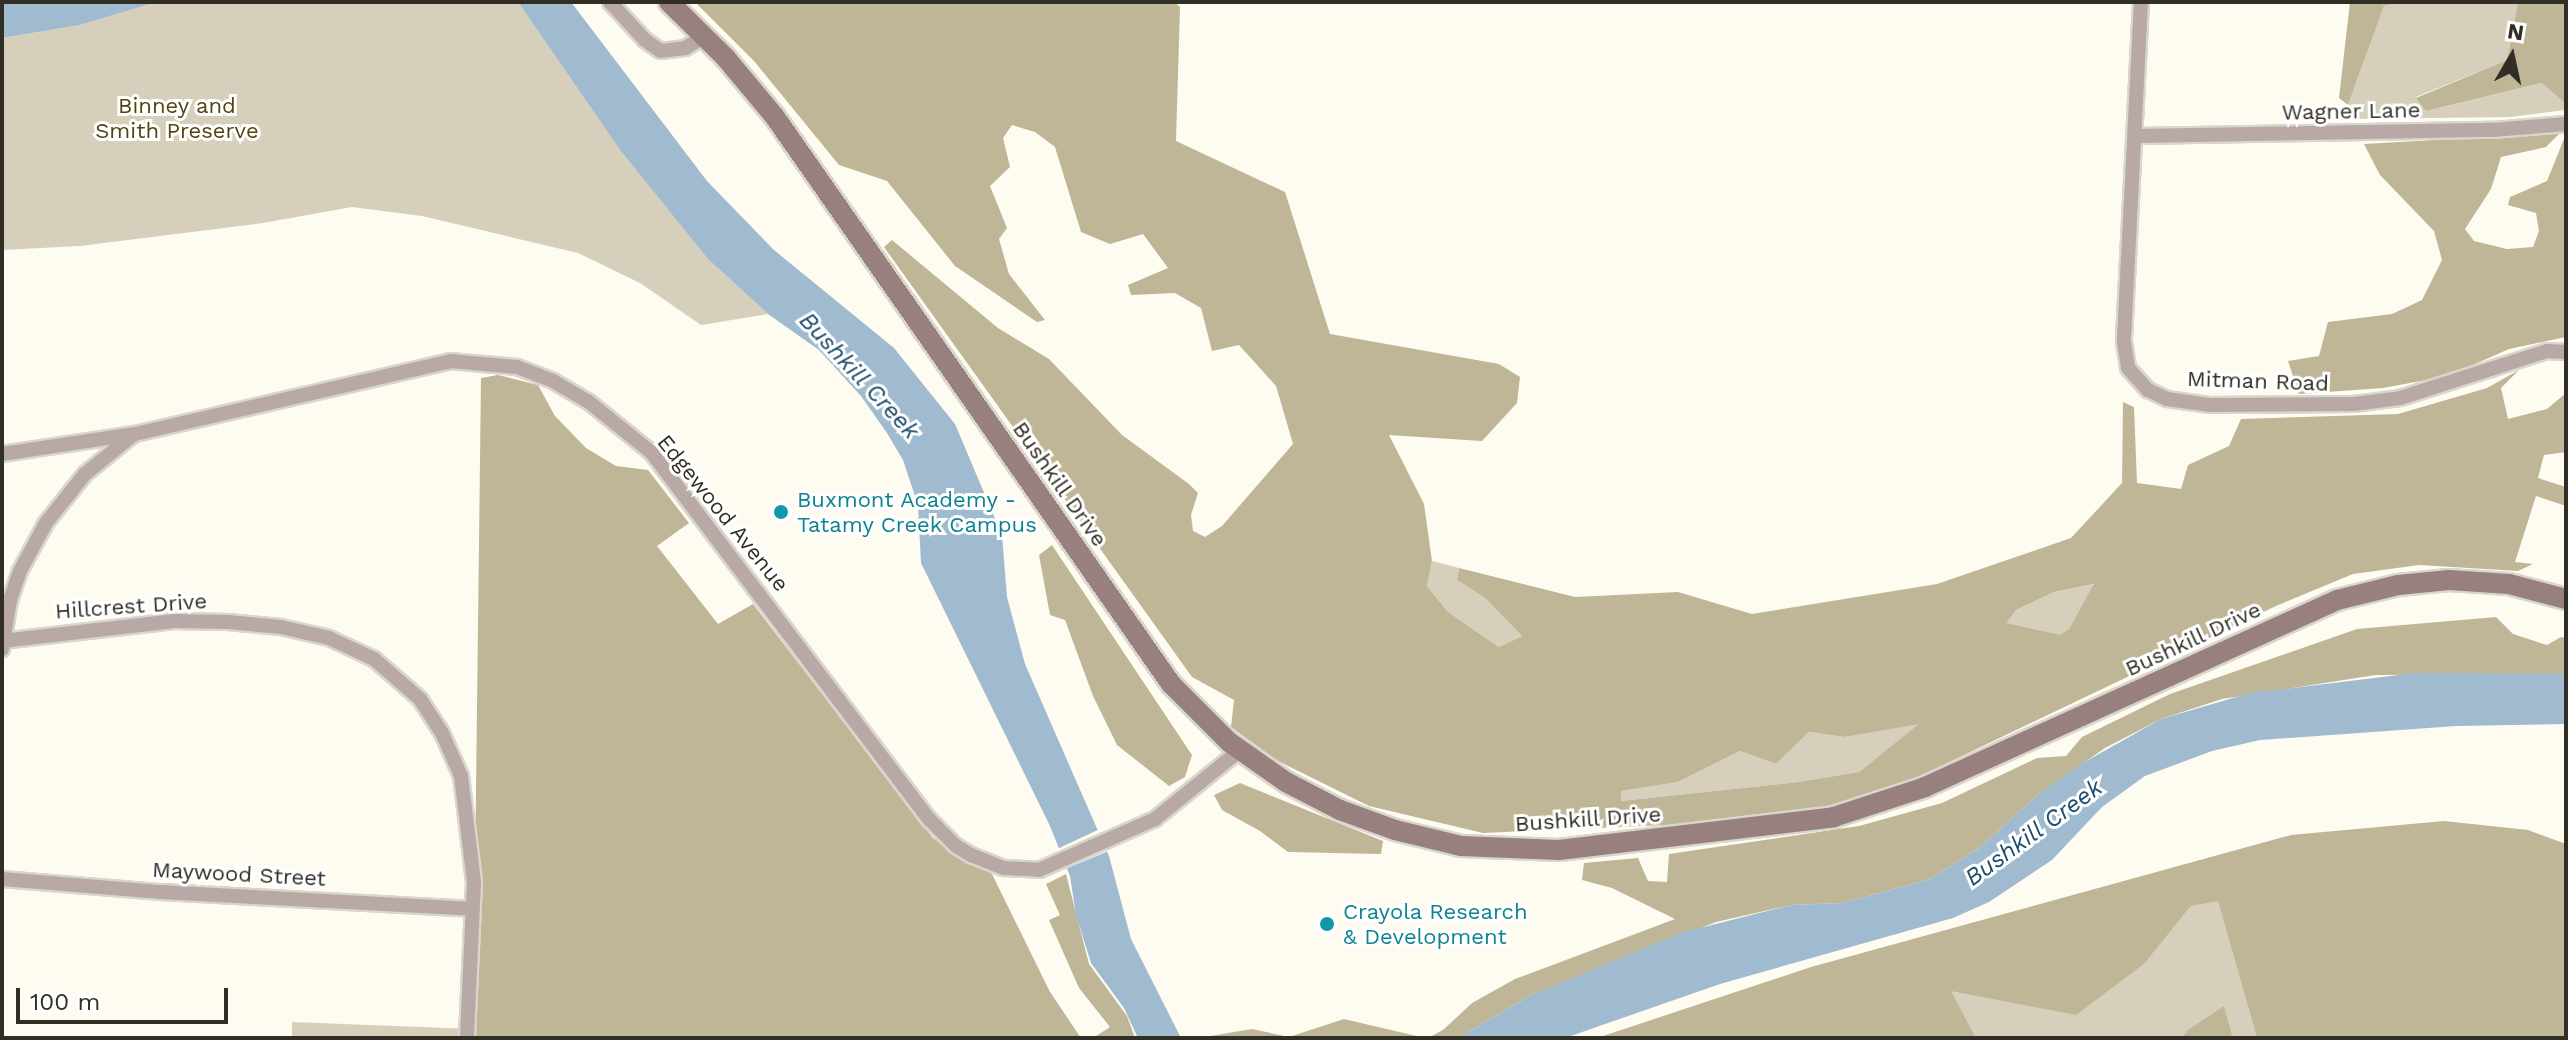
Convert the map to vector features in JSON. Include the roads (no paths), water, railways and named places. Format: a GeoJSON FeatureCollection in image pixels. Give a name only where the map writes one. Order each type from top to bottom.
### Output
{"type":"FeatureCollection","features":[{"type":"Feature","properties":{"kind":"main road","name":"Bushkill Drive"},"geometry":{"type":"LineString","coordinates":[[669,2],[759,95],[1155,663],[1190,705],[1239,751],[1286,782],[1340,810],[1395,830],[1461,846],[1559,850],[1834,817],[1896,798],[2302,615],[2368,591],[2426,581],[2481,581],[2566,599]]}},
{"type":"Feature","properties":{"kind":"street"},"geometry":{"type":"LineString","coordinates":[[610,2],[645,40],[661,51],[685,48],[705,36]]}},
{"type":"Feature","properties":{"kind":"street","name":"Mitman Road"},"geometry":{"type":"LineString","coordinates":[[2141,2],[2137,136],[2124,342],[2128,368],[2148,390],[2167,399],[2209,405],[2354,404],[2400,398],[2547,351],[2566,352]]}},
{"type":"Feature","properties":{"kind":"street","name":"Wagner Lane"},"geometry":{"type":"LineString","coordinates":[[2137,136],[2493,130],[2566,124]]}},
{"type":"Feature","properties":{"kind":"street","name":"Edgewood Avenue"},"geometry":{"type":"LineString","coordinates":[[2,454],[135,434],[450,361],[517,367],[553,381],[589,402],[652,453],[942,835],[986,862],[1004,868],[1039,870],[1169,810],[1239,751]]}},
{"type":"Feature","properties":{"kind":"street"},"geometry":{"type":"LineString","coordinates":[[2,649],[20,571],[46,523],[85,474],[135,434]]}},
{"type":"Feature","properties":{"kind":"street","name":"Hillcrest Drive"},"geometry":{"type":"LineString","coordinates":[[2,641],[160,623],[228,622],[281,627],[329,638],[374,659],[420,699],[442,733],[461,776],[472,842],[473,909],[467,1038]]}},
{"type":"Feature","properties":{"kind":"street","name":"Maywood Street"},"geometry":{"type":"LineString","coordinates":[[2,879],[176,893],[473,909]]}},
{"type":"Feature","properties":{"kind":"water"},"geometry":{"type":"Polygon","coordinates":[[[2,2],[157,2],[80,25],[2,38],[2,2]]]}},
{"type":"Feature","properties":{"kind":"water","name":"Bushkill Creek"},"geometry":{"type":"Polygon","coordinates":[[[518,2],[571,2],[707,181],[774,250],[894,348],[955,424],[1002,535],[1007,597],[1025,664],[1109,856],[1131,939],[1181,1038],[1138,1038],[1124,1008],[1091,963],[1076,915],[1070,876],[1050,826],[921,563],[918,505],[903,460],[887,433],[861,396],[819,350],[768,314],[708,259],[621,151],[518,2]]]}},
{"type":"Feature","properties":{"kind":"water","name":"Bushkill Creek"},"geometry":{"type":"Polygon","coordinates":[[[2415,673],[2566,674],[2566,724],[2456,726],[2260,740],[2212,751],[2145,776],[2102,807],[2052,860],[1989,902],[1953,918],[1720,984],[1565,1038],[1458,1038],[1531,995],[1684,932],[1791,905],[1842,903],[1928,880],[1979,848],[2035,797],[2081,764],[2161,719],[2250,693],[2415,673]]]}},
{"type":"Feature","properties":{"kind":"place","name":"Buxmont Academy - Tatamy Creek Campus"},"geometry":{"type":"Point","coordinates":[781,512]}},
{"type":"Feature","properties":{"kind":"place","name":"Crayola Research & Development"},"geometry":{"type":"Point","coordinates":[1327,924]}},
{"type":"Feature","properties":{"kind":"park label","name":"Binney and Smith Preserve"},"geometry":{"type":"Point","coordinates":[177,118]}}]}
